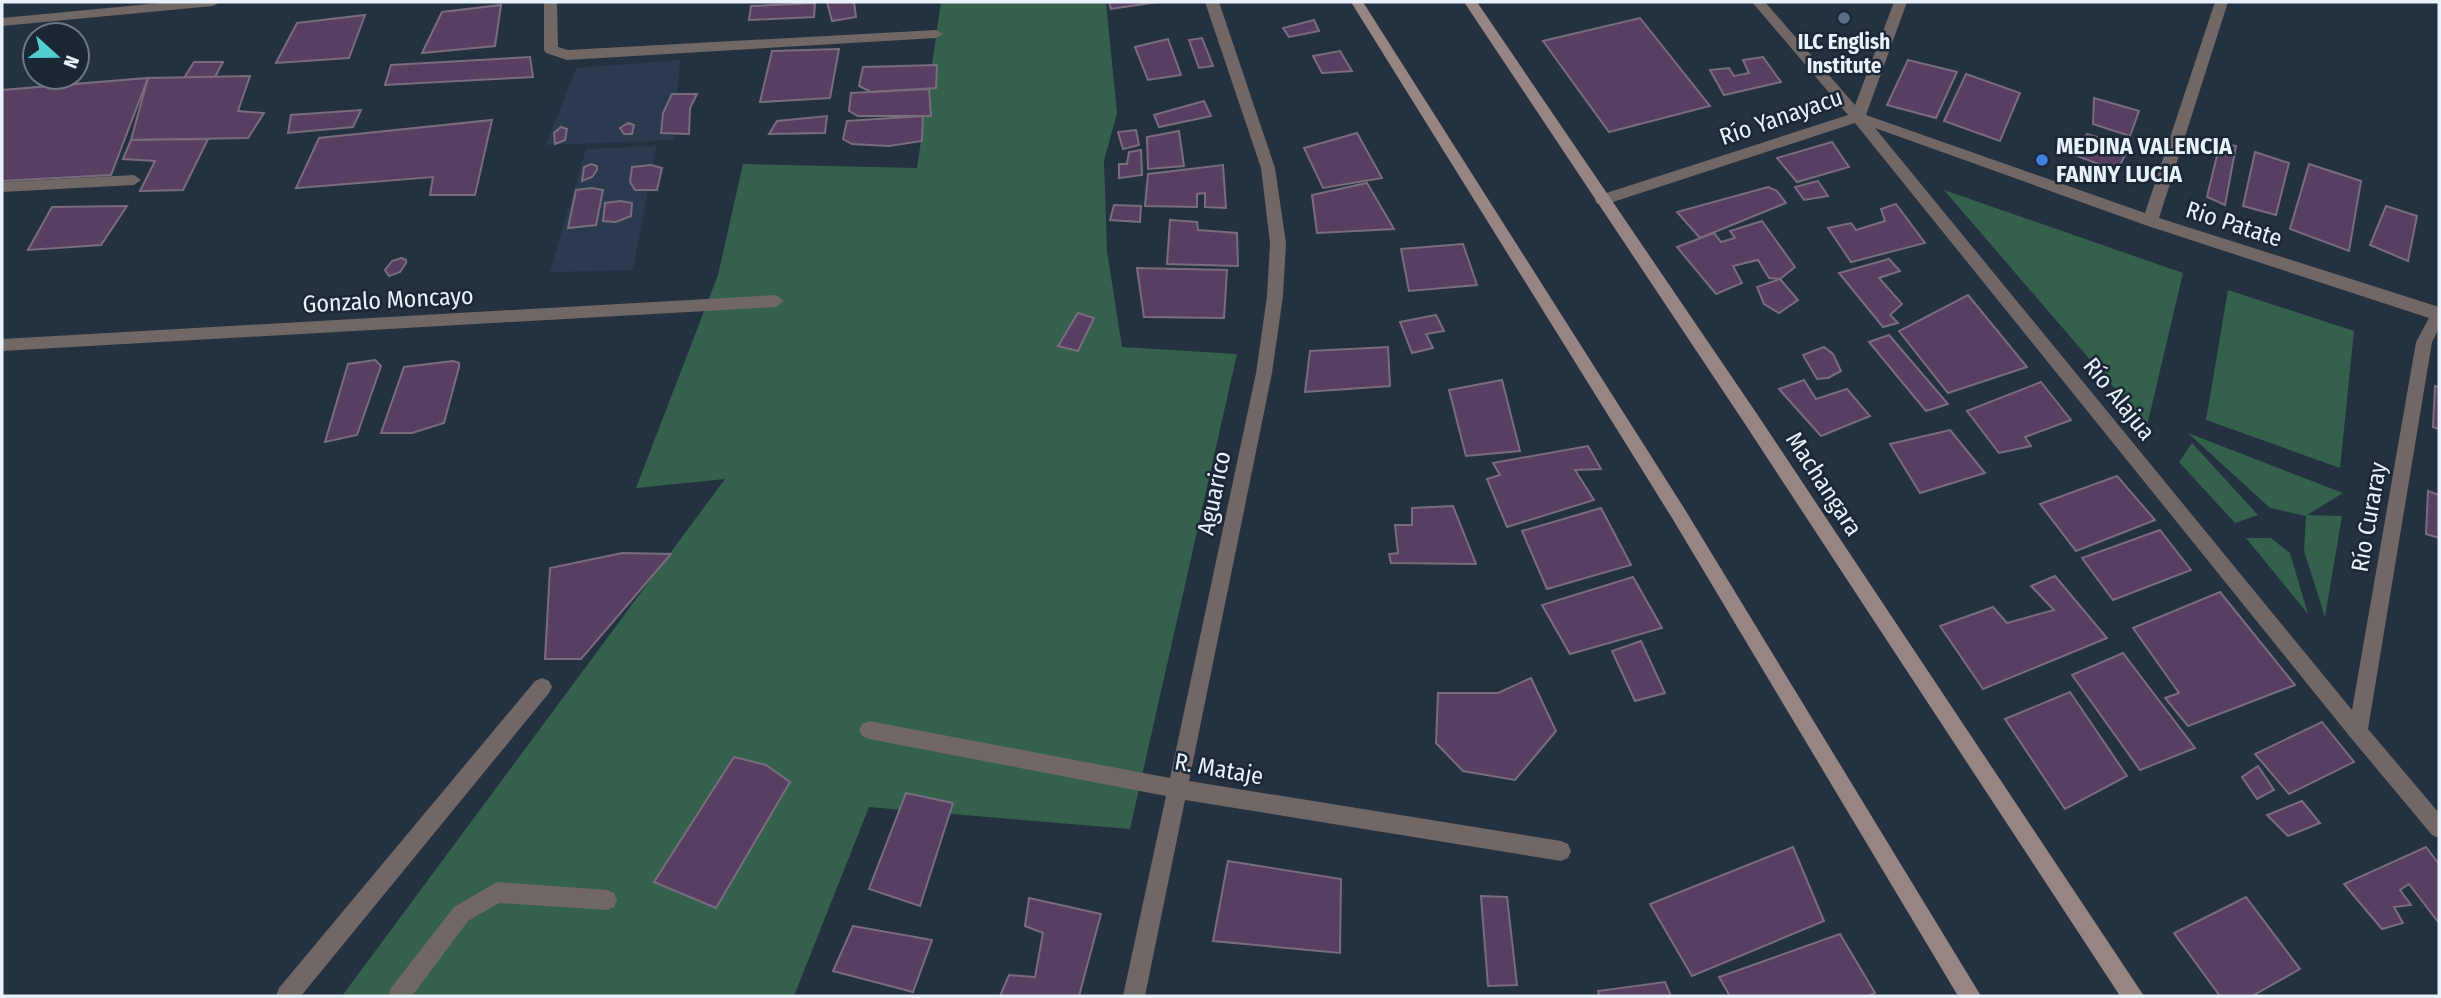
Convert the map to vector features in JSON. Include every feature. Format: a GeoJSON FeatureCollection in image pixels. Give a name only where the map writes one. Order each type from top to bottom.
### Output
{"type":"FeatureCollection","features":[{"type":"Feature","properties":{"kind":"street"},"geometry":{"type":"LineString","coordinates":[[2,22],[213,2]]}},
{"type":"Feature","properties":{"kind":"street"},"geometry":{"type":"LineString","coordinates":[[550,2],[551,50],[567,55],[936,34]]}},
{"type":"Feature","properties":{"kind":"street","name":"Aguarico"},"geometry":{"type":"LineString","coordinates":[[1134,996],[1264,373],[1275,296],[1278,243],[1268,168],[1212,2]]}},
{"type":"Feature","properties":{"kind":"street"},"geometry":{"type":"LineString","coordinates":[[1357,2],[1671,502],[1970,996]]}},
{"type":"Feature","properties":{"kind":"street","name":"Machangara"},"geometry":{"type":"LineString","coordinates":[[1470,2],[2133,996]]}},
{"type":"Feature","properties":{"kind":"street","name":"Río Alajua"},"geometry":{"type":"LineString","coordinates":[[1758,2],[1858,117],[2439,828]]}},
{"type":"Feature","properties":{"kind":"street","name":"Río Yanayacu"},"geometry":{"type":"LineString","coordinates":[[1602,200],[1858,117],[1901,2]]}},
{"type":"Feature","properties":{"kind":"street"},"geometry":{"type":"LineString","coordinates":[[2150,221],[2222,2]]}},
{"type":"Feature","properties":{"kind":"street","name":"Rio Patate"},"geometry":{"type":"LineString","coordinates":[[1858,117],[2150,221],[2439,314]]}},
{"type":"Feature","properties":{"kind":"street"},"geometry":{"type":"LineString","coordinates":[[2,187],[134,180]]}},
{"type":"Feature","properties":{"kind":"street","name":"Gonzalo Moncayo"},"geometry":{"type":"LineString","coordinates":[[2,345],[776,301]]}},
{"type":"Feature","properties":{"kind":"street","name":"Río Curaray"},"geometry":{"type":"LineString","coordinates":[[2358,732],[2424,342],[2439,314]]}},
{"type":"Feature","properties":{"kind":"street"},"geometry":{"type":"LineString","coordinates":[[288,996],[542,687]]}},
{"type":"Feature","properties":{"kind":"street","name":"R. Mataje"},"geometry":{"type":"LineString","coordinates":[[869,730],[1178,789],[1561,851]]}},
{"type":"Feature","properties":{"kind":"street"},"geometry":{"type":"LineString","coordinates":[[399,996],[461,914],[497,892],[607,900]]}},
{"type":"Feature","properties":{"kind":"shaded area"},"geometry":{"type":"Polygon","coordinates":[[[680,60],[674,140],[546,145],[576,68],[680,60]]]}},
{"type":"Feature","properties":{"kind":"shaded area"},"geometry":{"type":"Polygon","coordinates":[[[656,146],[633,270],[550,272],[586,149],[656,146]]]}},
{"type":"Feature","properties":{"kind":"green space"},"geometry":{"type":"Polygon","coordinates":[[[941,2],[1106,2],[1117,113],[1104,161],[1107,251],[1122,347],[1237,354],[1130,829],[869,807],[794,996],[342,996],[725,479],[636,488],[718,275],[743,164],[917,168],[941,2]]]}},
{"type":"Feature","properties":{"kind":"green space"},"geometry":{"type":"Polygon","coordinates":[[[1944,190],[2183,273],[2147,426],[1944,190]]]}},
{"type":"Feature","properties":{"kind":"green space"},"geometry":{"type":"Polygon","coordinates":[[[2228,290],[2354,331],[2340,468],[2206,420],[2228,290]]]}},
{"type":"Feature","properties":{"kind":"green space"},"geometry":{"type":"Polygon","coordinates":[[[2188,433],[2343,493],[2307,515],[2342,516],[2325,617],[2304,551],[2306,516],[2270,508],[2188,433]]]}},
{"type":"Feature","properties":{"kind":"green space"},"geometry":{"type":"Polygon","coordinates":[[[2192,443],[2258,515],[2235,523],[2179,462],[2192,443]]]}},
{"type":"Feature","properties":{"kind":"green space"},"geometry":{"type":"Polygon","coordinates":[[[2246,538],[2271,538],[2290,553],[2308,614],[2246,538]]]}},
{"type":"Feature","properties":{"kind":"building"},"geometry":{"type":"Polygon","coordinates":[[[827,2],[854,2],[856,17],[832,21],[827,2]]]}},
{"type":"Feature","properties":{"kind":"building"},"geometry":{"type":"Polygon","coordinates":[[[1109,2],[1158,2],[1111,9],[1109,2]]]}},
{"type":"Feature","properties":{"kind":"building"},"geometry":{"type":"Polygon","coordinates":[[[815,3],[814,17],[749,20],[751,6],[815,3]]]}},
{"type":"Feature","properties":{"kind":"building"},"geometry":{"type":"Polygon","coordinates":[[[501,5],[495,46],[422,53],[442,12],[501,5]]]}},
{"type":"Feature","properties":{"kind":"building"},"geometry":{"type":"Polygon","coordinates":[[[365,15],[349,58],[276,63],[297,23],[365,15]]]}},
{"type":"Feature","properties":{"kind":"building"},"geometry":{"type":"Polygon","coordinates":[[[1640,18],[1710,106],[1609,132],[1543,41],[1640,18]]]}},
{"type":"Feature","properties":{"kind":"building"},"geometry":{"type":"Polygon","coordinates":[[[1314,20],[1319,31],[1289,37],[1283,28],[1314,20]]]}},
{"type":"Feature","properties":{"kind":"building"},"geometry":{"type":"Polygon","coordinates":[[[1202,38],[1213,66],[1199,68],[1189,40],[1202,38]]]}},
{"type":"Feature","properties":{"kind":"building"},"geometry":{"type":"Polygon","coordinates":[[[1168,39],[1181,75],[1148,80],[1135,47],[1168,39]]]}},
{"type":"Feature","properties":{"kind":"building"},"geometry":{"type":"Polygon","coordinates":[[[839,49],[830,98],[760,102],[772,51],[839,49]]]}},
{"type":"Feature","properties":{"kind":"building"},"geometry":{"type":"Polygon","coordinates":[[[1340,51],[1352,71],[1322,73],[1313,56],[1340,51]]]}},
{"type":"Feature","properties":{"kind":"building"},"geometry":{"type":"Polygon","coordinates":[[[530,57],[533,77],[385,85],[391,65],[530,57]]]}},
{"type":"Feature","properties":{"kind":"building"},"geometry":{"type":"Polygon","coordinates":[[[1763,57],[1781,82],[1724,95],[1710,70],[1729,68],[1734,76],[1749,73],[1743,60],[1763,57]]]}},
{"type":"Feature","properties":{"kind":"building"},"geometry":{"type":"Polygon","coordinates":[[[1908,60],[1957,72],[1936,118],[1887,105],[1908,60]]]}},
{"type":"Feature","properties":{"kind":"building"},"geometry":{"type":"Polygon","coordinates":[[[194,62],[223,62],[215,77],[184,78],[194,62]]]}},
{"type":"Feature","properties":{"kind":"building"},"geometry":{"type":"Polygon","coordinates":[[[937,65],[936,88],[871,92],[859,86],[863,67],[937,65]]]}},
{"type":"Feature","properties":{"kind":"building"},"geometry":{"type":"Polygon","coordinates":[[[1966,74],[2020,93],[2000,141],[1944,121],[1966,74]]]}},
{"type":"Feature","properties":{"kind":"building"},"geometry":{"type":"Polygon","coordinates":[[[250,76],[238,111],[264,113],[248,138],[131,140],[148,78],[250,76]]]}},
{"type":"Feature","properties":{"kind":"building"},"geometry":{"type":"Polygon","coordinates":[[[148,78],[111,175],[2,181],[2,90],[91,91],[91,83],[148,78]]]}},
{"type":"Feature","properties":{"kind":"building"},"geometry":{"type":"Polygon","coordinates":[[[929,89],[931,116],[858,116],[849,111],[851,93],[929,89]]]}},
{"type":"Feature","properties":{"kind":"building"},"geometry":{"type":"Polygon","coordinates":[[[672,94],[697,94],[690,108],[689,134],[661,133],[663,113],[672,94]]]}},
{"type":"Feature","properties":{"kind":"building"},"geometry":{"type":"Polygon","coordinates":[[[2094,98],[2139,111],[2130,136],[2093,124],[2094,98]]]}},
{"type":"Feature","properties":{"kind":"building"},"geometry":{"type":"Polygon","coordinates":[[[1204,101],[1211,116],[1159,127],[1154,115],[1204,101]]]}},
{"type":"Feature","properties":{"kind":"building"},"geometry":{"type":"Polygon","coordinates":[[[361,110],[353,127],[288,133],[291,115],[361,110]]]}},
{"type":"Feature","properties":{"kind":"building"},"geometry":{"type":"Polygon","coordinates":[[[827,116],[825,133],[769,134],[777,121],[827,116]]]}},
{"type":"Feature","properties":{"kind":"building"},"geometry":{"type":"Polygon","coordinates":[[[923,116],[922,141],[889,146],[852,144],[843,139],[847,121],[923,116]]]}},
{"type":"Feature","properties":{"kind":"building"},"geometry":{"type":"Polygon","coordinates":[[[492,120],[475,195],[430,195],[433,177],[296,188],[319,138],[492,120]]]}},
{"type":"Feature","properties":{"kind":"building"},"geometry":{"type":"Polygon","coordinates":[[[628,123],[634,125],[632,134],[624,134],[620,128],[628,123]]]}},
{"type":"Feature","properties":{"kind":"building"},"geometry":{"type":"Polygon","coordinates":[[[561,127],[567,129],[565,140],[555,144],[554,133],[561,127]]]}},
{"type":"Feature","properties":{"kind":"building"},"geometry":{"type":"Polygon","coordinates":[[[1136,130],[1139,145],[1123,149],[1118,132],[1136,130]]]}},
{"type":"Feature","properties":{"kind":"building"},"geometry":{"type":"Polygon","coordinates":[[[1179,131],[1184,166],[1148,169],[1147,137],[1179,131]]]}},
{"type":"Feature","properties":{"kind":"building"},"geometry":{"type":"Polygon","coordinates":[[[1357,133],[1382,178],[1323,188],[1304,148],[1357,133]]]}},
{"type":"Feature","properties":{"kind":"building"},"geometry":{"type":"Polygon","coordinates":[[[2087,134],[2129,147],[2117,171],[2077,156],[2087,134]]]}},
{"type":"Feature","properties":{"kind":"building"},"geometry":{"type":"Polygon","coordinates":[[[208,139],[183,190],[140,191],[155,161],[123,159],[131,140],[208,139]]]}},
{"type":"Feature","properties":{"kind":"building"},"geometry":{"type":"Polygon","coordinates":[[[1832,142],[1849,167],[1797,182],[1777,158],[1832,142]]]}},
{"type":"Feature","properties":{"kind":"building"},"geometry":{"type":"Polygon","coordinates":[[[2220,143],[2236,146],[2225,205],[2207,197],[2220,143]]]}},
{"type":"Feature","properties":{"kind":"building"},"geometry":{"type":"Polygon","coordinates":[[[1141,150],[1142,175],[1119,178],[1119,164],[1127,164],[1129,152],[1141,150]]]}},
{"type":"Feature","properties":{"kind":"building"},"geometry":{"type":"Polygon","coordinates":[[[2255,152],[2289,163],[2276,215],[2243,206],[2255,152]]]}},
{"type":"Feature","properties":{"kind":"building"},"geometry":{"type":"Polygon","coordinates":[[[591,164],[597,166],[597,170],[592,177],[582,181],[584,167],[591,164]]]}},
{"type":"Feature","properties":{"kind":"building"},"geometry":{"type":"Polygon","coordinates":[[[2309,164],[2361,181],[2349,251],[2290,229],[2309,164]]]}},
{"type":"Feature","properties":{"kind":"building"},"geometry":{"type":"Polygon","coordinates":[[[651,165],[662,168],[657,190],[635,190],[630,182],[632,167],[651,165]]]}},
{"type":"Feature","properties":{"kind":"building"},"geometry":{"type":"Polygon","coordinates":[[[1223,165],[1226,208],[1205,207],[1205,193],[1197,194],[1197,207],[1145,206],[1148,174],[1223,165]]]}},
{"type":"Feature","properties":{"kind":"building"},"geometry":{"type":"Polygon","coordinates":[[[1818,181],[1828,196],[1804,200],[1795,187],[1818,181]]]}},
{"type":"Feature","properties":{"kind":"building"},"geometry":{"type":"Polygon","coordinates":[[[1367,183],[1394,229],[1317,233],[1312,195],[1367,183]]]}},
{"type":"Feature","properties":{"kind":"building"},"geometry":{"type":"Polygon","coordinates":[[[1768,187],[1777,191],[1786,203],[1700,238],[1677,212],[1768,187]]]}},
{"type":"Feature","properties":{"kind":"building"},"geometry":{"type":"Polygon","coordinates":[[[576,190],[603,190],[596,225],[568,228],[576,190]]]}},
{"type":"Feature","properties":{"kind":"building"},"geometry":{"type":"Polygon","coordinates":[[[605,203],[632,203],[631,216],[616,222],[603,221],[605,203]]]}},
{"type":"Feature","properties":{"kind":"building"},"geometry":{"type":"Polygon","coordinates":[[[1896,204],[1925,243],[1851,262],[1828,228],[1851,223],[1856,230],[1885,221],[1881,209],[1896,204]]]}},
{"type":"Feature","properties":{"kind":"building"},"geometry":{"type":"Polygon","coordinates":[[[1114,205],[1141,206],[1140,222],[1110,220],[1114,205]]]}},
{"type":"Feature","properties":{"kind":"building"},"geometry":{"type":"Polygon","coordinates":[[[127,206],[101,245],[28,250],[52,207],[127,206]]]}},
{"type":"Feature","properties":{"kind":"building"},"geometry":{"type":"Polygon","coordinates":[[[2386,206],[2417,216],[2408,261],[2370,245],[2386,206]]]}},
{"type":"Feature","properties":{"kind":"building"},"geometry":{"type":"Polygon","coordinates":[[[1170,220],[1197,222],[1198,230],[1237,233],[1238,266],[1167,264],[1170,220]]]}},
{"type":"Feature","properties":{"kind":"building"},"geometry":{"type":"Polygon","coordinates":[[[1762,221],[1795,267],[1780,279],[1769,278],[1758,260],[1733,266],[1742,283],[1716,294],[1677,247],[1714,233],[1721,242],[1735,238],[1730,231],[1762,221]]]}},
{"type":"Feature","properties":{"kind":"building"},"geometry":{"type":"Polygon","coordinates":[[[1463,244],[1477,285],[1409,291],[1401,249],[1463,244]]]}},
{"type":"Feature","properties":{"kind":"building"},"geometry":{"type":"Polygon","coordinates":[[[401,258],[406,260],[406,263],[400,272],[389,276],[385,270],[392,261],[401,258]]]}},
{"type":"Feature","properties":{"kind":"building"},"geometry":{"type":"Polygon","coordinates":[[[1889,259],[1900,271],[1879,278],[1902,304],[1890,315],[1898,323],[1883,327],[1839,273],[1889,259]]]}},
{"type":"Feature","properties":{"kind":"building"},"geometry":{"type":"Polygon","coordinates":[[[1137,268],[1227,270],[1224,318],[1144,317],[1137,268]]]}},
{"type":"Feature","properties":{"kind":"building"},"geometry":{"type":"Polygon","coordinates":[[[1780,279],[1798,300],[1779,313],[1764,304],[1757,287],[1780,279]]]}},
{"type":"Feature","properties":{"kind":"building"},"geometry":{"type":"Polygon","coordinates":[[[1968,295],[2027,367],[1948,393],[1899,331],[1968,295]]]}},
{"type":"Feature","properties":{"kind":"building"},"geometry":{"type":"Polygon","coordinates":[[[1078,313],[1094,318],[1078,351],[1058,346],[1078,313]]]}},
{"type":"Feature","properties":{"kind":"building"},"geometry":{"type":"Polygon","coordinates":[[[1436,315],[1444,331],[1426,334],[1433,348],[1412,353],[1400,322],[1436,315]]]}},
{"type":"Feature","properties":{"kind":"building"},"geometry":{"type":"Polygon","coordinates":[[[1889,335],[1948,404],[1926,411],[1869,342],[1889,335]]]}},
{"type":"Feature","properties":{"kind":"building"},"geometry":{"type":"Polygon","coordinates":[[[1388,347],[1390,386],[1305,392],[1310,351],[1388,347]]]}},
{"type":"Feature","properties":{"kind":"building"},"geometry":{"type":"Polygon","coordinates":[[[1824,347],[1833,354],[1841,371],[1828,378],[1817,379],[1803,355],[1824,347]]]}},
{"type":"Feature","properties":{"kind":"building"},"geometry":{"type":"Polygon","coordinates":[[[375,360],[381,366],[357,435],[325,442],[348,364],[375,360]]]}},
{"type":"Feature","properties":{"kind":"building"},"geometry":{"type":"Polygon","coordinates":[[[453,361],[459,363],[459,367],[444,423],[412,433],[381,433],[404,367],[453,361]]]}},
{"type":"Feature","properties":{"kind":"building"},"geometry":{"type":"Polygon","coordinates":[[[1502,380],[1520,451],[1466,456],[1449,390],[1502,380]]]}},
{"type":"Feature","properties":{"kind":"building"},"geometry":{"type":"Polygon","coordinates":[[[1804,380],[1816,399],[1847,389],[1870,416],[1821,436],[1779,389],[1804,380]]]}},
{"type":"Feature","properties":{"kind":"building"},"geometry":{"type":"Polygon","coordinates":[[[2041,382],[2071,420],[2025,437],[2031,446],[1999,453],[1967,411],[2041,382]]]}},
{"type":"Feature","properties":{"kind":"building"},"geometry":{"type":"Polygon","coordinates":[[[2435,386],[2439,387],[2439,429],[2433,427],[2435,386]]]}},
{"type":"Feature","properties":{"kind":"building"},"geometry":{"type":"Polygon","coordinates":[[[1950,430],[1985,473],[1920,493],[1890,444],[1950,430]]]}},
{"type":"Feature","properties":{"kind":"building"},"geometry":{"type":"Polygon","coordinates":[[[1588,446],[1601,469],[1575,470],[1594,500],[1507,527],[1487,479],[1500,475],[1493,463],[1588,446]]]}},
{"type":"Feature","properties":{"kind":"building"},"geometry":{"type":"Polygon","coordinates":[[[2117,476],[2155,520],[2076,551],[2040,504],[2117,476]]]}},
{"type":"Feature","properties":{"kind":"building"},"geometry":{"type":"Polygon","coordinates":[[[2428,491],[2439,495],[2439,538],[2426,534],[2428,491]]]}},
{"type":"Feature","properties":{"kind":"building"},"geometry":{"type":"Polygon","coordinates":[[[1453,506],[1476,564],[1391,563],[1389,554],[1398,553],[1395,525],[1412,525],[1412,508],[1453,506]]]}},
{"type":"Feature","properties":{"kind":"building"},"geometry":{"type":"Polygon","coordinates":[[[1601,508],[1631,565],[1547,589],[1522,531],[1601,508]]]}},
{"type":"Feature","properties":{"kind":"building"},"geometry":{"type":"Polygon","coordinates":[[[2160,530],[2191,570],[2113,600],[2082,558],[2160,530]]]}},
{"type":"Feature","properties":{"kind":"building"},"geometry":{"type":"Polygon","coordinates":[[[622,553],[671,554],[581,659],[545,659],[550,568],[622,553]]]}},
{"type":"Feature","properties":{"kind":"building"},"geometry":{"type":"Polygon","coordinates":[[[2055,576],[2107,638],[1983,689],[1940,626],[1993,607],[2007,623],[2054,610],[2031,586],[2055,576]]]}},
{"type":"Feature","properties":{"kind":"building"},"geometry":{"type":"Polygon","coordinates":[[[1633,577],[1662,628],[1570,654],[1542,605],[1633,577]]]}},
{"type":"Feature","properties":{"kind":"building"},"geometry":{"type":"Polygon","coordinates":[[[2220,592],[2295,685],[2188,726],[2165,698],[2179,693],[2133,628],[2220,592]]]}},
{"type":"Feature","properties":{"kind":"building"},"geometry":{"type":"Polygon","coordinates":[[[1641,641],[1665,693],[1635,701],[1612,651],[1641,641]]]}},
{"type":"Feature","properties":{"kind":"building"},"geometry":{"type":"Polygon","coordinates":[[[2123,653],[2195,748],[2140,770],[2072,675],[2123,653]]]}},
{"type":"Feature","properties":{"kind":"building"},"geometry":{"type":"Polygon","coordinates":[[[1531,678],[1556,731],[1515,780],[1463,771],[1436,743],[1438,693],[1498,693],[1531,678]]]}},
{"type":"Feature","properties":{"kind":"building"},"geometry":{"type":"Polygon","coordinates":[[[2070,692],[2127,776],[2065,809],[2005,719],[2070,692]]]}},
{"type":"Feature","properties":{"kind":"building"},"geometry":{"type":"Polygon","coordinates":[[[2322,722],[2354,762],[2289,794],[2255,754],[2322,722]]]}},
{"type":"Feature","properties":{"kind":"building"},"geometry":{"type":"Polygon","coordinates":[[[734,757],[766,765],[790,782],[716,908],[654,882],[734,757]]]}},
{"type":"Feature","properties":{"kind":"building"},"geometry":{"type":"Polygon","coordinates":[[[2258,766],[2274,790],[2257,799],[2242,777],[2258,766]]]}},
{"type":"Feature","properties":{"kind":"building"},"geometry":{"type":"Polygon","coordinates":[[[906,793],[953,803],[920,906],[869,889],[906,793]]]}},
{"type":"Feature","properties":{"kind":"building"},"geometry":{"type":"Polygon","coordinates":[[[2302,801],[2320,823],[2288,836],[2267,815],[2302,801]]]}},
{"type":"Feature","properties":{"kind":"building"},"geometry":{"type":"Polygon","coordinates":[[[1793,847],[1824,921],[1692,976],[1650,904],[1793,847]]]}},
{"type":"Feature","properties":{"kind":"building"},"geometry":{"type":"Polygon","coordinates":[[[2426,847],[2439,864],[2439,923],[2409,884],[2400,890],[2411,905],[2394,907],[2403,923],[2382,929],[2344,884],[2426,847]]]}},
{"type":"Feature","properties":{"kind":"building"},"geometry":{"type":"Polygon","coordinates":[[[1228,861],[1341,879],[1340,953],[1213,941],[1228,861]]]}},
{"type":"Feature","properties":{"kind":"building"},"geometry":{"type":"Polygon","coordinates":[[[1481,896],[1507,897],[1517,985],[1488,986],[1481,896]]]}},
{"type":"Feature","properties":{"kind":"building"},"geometry":{"type":"Polygon","coordinates":[[[2246,897],[2300,969],[2252,996],[2220,996],[2174,933],[2246,897]]]}},
{"type":"Feature","properties":{"kind":"building"},"geometry":{"type":"Polygon","coordinates":[[[1029,898],[1101,914],[1079,996],[1000,996],[1009,975],[1035,977],[1043,933],[1025,926],[1029,898]]]}},
{"type":"Feature","properties":{"kind":"building"},"geometry":{"type":"Polygon","coordinates":[[[853,926],[932,940],[913,992],[833,971],[853,926]]]}},
{"type":"Feature","properties":{"kind":"building"},"geometry":{"type":"Polygon","coordinates":[[[1840,934],[1875,993],[1867,996],[1730,996],[1719,977],[1840,934]]]}},
{"type":"Feature","properties":{"kind":"building"},"geometry":{"type":"Polygon","coordinates":[[[1665,982],[1671,996],[1599,996],[1598,991],[1665,982]]]}},
{"type":"Feature","properties":{"kind":"place","name":"ILC English Institute"},"geometry":{"type":"Point","coordinates":[1844,18]}},
{"type":"Feature","properties":{"kind":"place","name":"MEDINA VALENCIA FANNY LUCIA"},"geometry":{"type":"Point","coordinates":[2042,160]}}]}
